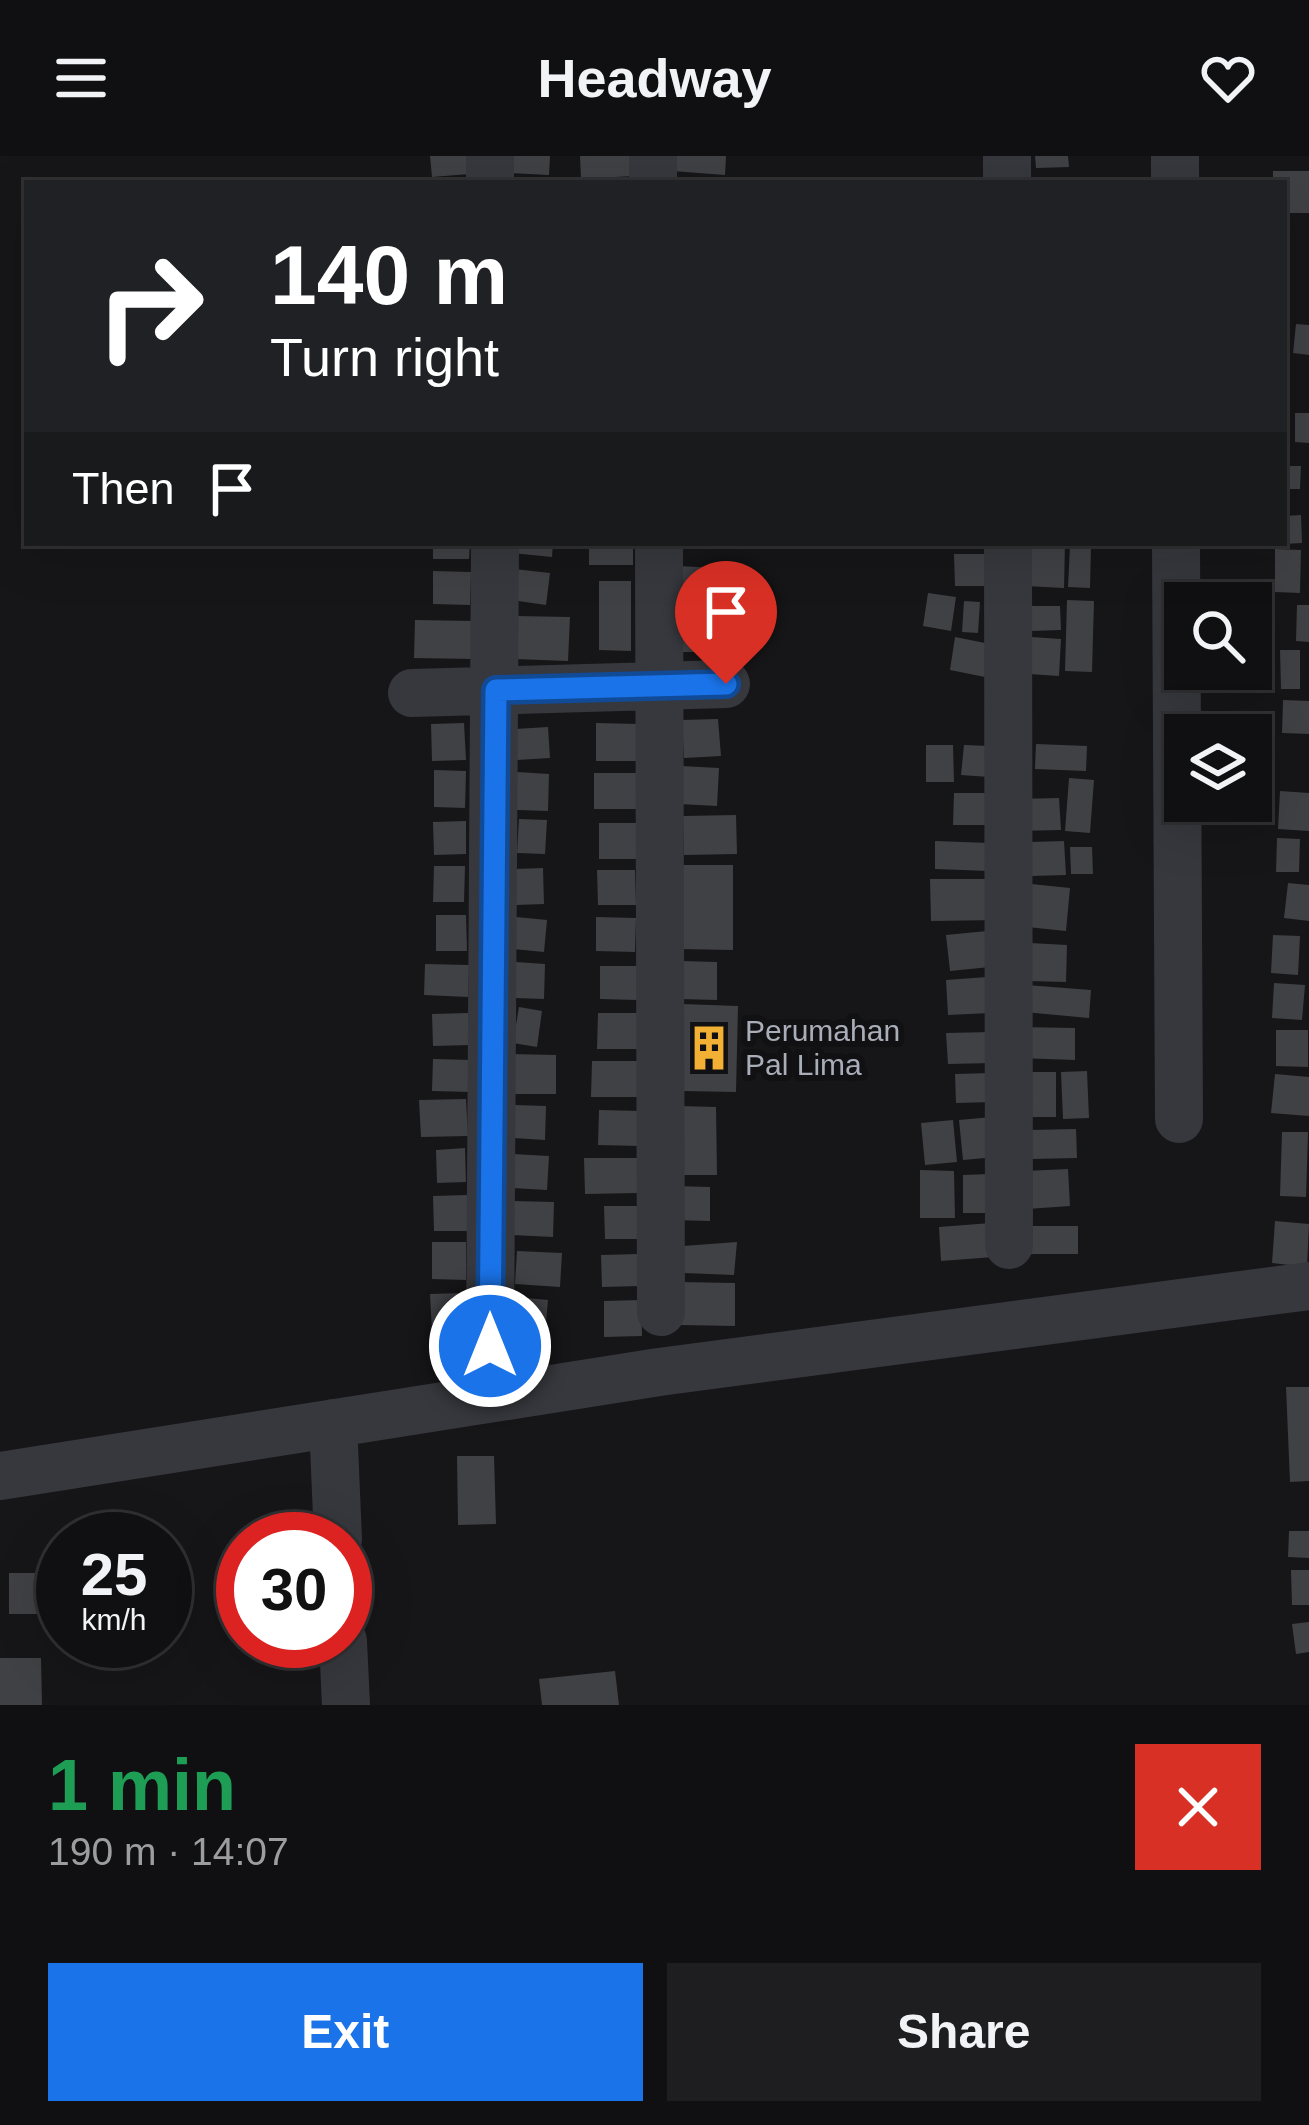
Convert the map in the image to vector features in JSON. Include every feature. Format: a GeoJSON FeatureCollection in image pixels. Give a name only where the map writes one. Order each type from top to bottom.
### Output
{"type":"FeatureCollection","features":[{"type":"Feature","properties":{"kind":"street"},"geometry":{"type":"LineString","coordinates":[[490,1346],[495,546]]}},
{"type":"Feature","properties":{"kind":"street"},"geometry":{"type":"LineString","coordinates":[[659,546],[661,1312]]}},
{"type":"Feature","properties":{"kind":"street"},"geometry":{"type":"LineString","coordinates":[[1008,546],[1009,1245]]}},
{"type":"Feature","properties":{"kind":"street"},"geometry":{"type":"LineString","coordinates":[[1176,546],[1179,1119]]}},
{"type":"Feature","properties":{"kind":"street"},"geometry":{"type":"LineString","coordinates":[[412,693],[726,684]]}},
{"type":"Feature","properties":{"kind":"street"},"geometry":{"type":"LineString","coordinates":[[0,1476],[658,1372],[1309,1286]]}},
{"type":"Feature","properties":{"kind":"street"},"geometry":{"type":"LineString","coordinates":[[333,1423],[337,1512]]}},
{"type":"Feature","properties":{"kind":"street"},"geometry":{"type":"LineString","coordinates":[[344,1668],[346,1705]]}},
{"type":"Feature","properties":{"kind":"building"},"geometry":{"type":"Polygon","coordinates":[[[430,156],[467,156],[469,174],[432,177],[430,156]]]}},
{"type":"Feature","properties":{"kind":"building"},"geometry":{"type":"Polygon","coordinates":[[[511,156],[550,156],[549,175],[510,173],[511,156]]]}},
{"type":"Feature","properties":{"kind":"building"},"geometry":{"type":"Polygon","coordinates":[[[580,156],[632,156],[633,176],[581,179],[580,156]]]}},
{"type":"Feature","properties":{"kind":"building"},"geometry":{"type":"Polygon","coordinates":[[[673,156],[726,156],[725,175],[672,171],[673,156]]]}},
{"type":"Feature","properties":{"kind":"building"},"geometry":{"type":"Polygon","coordinates":[[[1035,156],[1068,156],[1069,167],[1036,168],[1035,156]]]}},
{"type":"Feature","properties":{"kind":"building"},"geometry":{"type":"Polygon","coordinates":[[[1273,171],[1309,171],[1309,213],[1287,213],[1287,180],[1273,180],[1273,171]]]}},
{"type":"Feature","properties":{"kind":"building"},"geometry":{"type":"Polygon","coordinates":[[[1296,324],[1309,325],[1309,355],[1293,353],[1296,324]]]}},
{"type":"Feature","properties":{"kind":"building"},"geometry":{"type":"Polygon","coordinates":[[[1295,413],[1309,413],[1309,443],[1295,442],[1295,413]]]}},
{"type":"Feature","properties":{"kind":"building"},"geometry":{"type":"Polygon","coordinates":[[[1287,466],[1301,466],[1300,489],[1287,489],[1287,466]]]}},
{"type":"Feature","properties":{"kind":"building"},"geometry":{"type":"Polygon","coordinates":[[[1301,515],[1302,543],[1287,544],[1287,516],[1301,515]]]}},
{"type":"Feature","properties":{"kind":"building"},"geometry":{"type":"Polygon","coordinates":[[[433,546],[470,546],[469,559],[433,559],[433,546]]]}},
{"type":"Feature","properties":{"kind":"building"},"geometry":{"type":"Polygon","coordinates":[[[513,546],[553,546],[552,557],[512,553],[513,546]]]}},
{"type":"Feature","properties":{"kind":"building"},"geometry":{"type":"Polygon","coordinates":[[[589,546],[633,546],[633,565],[589,565],[589,546]]]}},
{"type":"Feature","properties":{"kind":"building"},"geometry":{"type":"Polygon","coordinates":[[[1027,546],[1065,546],[1064,588],[1026,586],[1027,546]]]}},
{"type":"Feature","properties":{"kind":"building"},"geometry":{"type":"Polygon","coordinates":[[[1070,546],[1091,547],[1090,588],[1068,587],[1070,546]]]}},
{"type":"Feature","properties":{"kind":"building"},"geometry":{"type":"Polygon","coordinates":[[[1275,549],[1301,550],[1300,593],[1275,592],[1275,549]]]}},
{"type":"Feature","properties":{"kind":"building"},"geometry":{"type":"Polygon","coordinates":[[[954,554],[988,554],[988,586],[955,586],[954,554]]]}},
{"type":"Feature","properties":{"kind":"building"},"geometry":{"type":"Polygon","coordinates":[[[678,566],[717,568],[717,602],[677,601],[678,566]]]}},
{"type":"Feature","properties":{"kind":"building"},"geometry":{"type":"Polygon","coordinates":[[[514,569],[550,573],[546,605],[511,600],[514,569]]]}},
{"type":"Feature","properties":{"kind":"building"},"geometry":{"type":"Polygon","coordinates":[[[433,571],[471,572],[470,605],[433,604],[433,571]]]}},
{"type":"Feature","properties":{"kind":"building"},"geometry":{"type":"Polygon","coordinates":[[[599,581],[631,581],[631,651],[599,650],[599,581]]]}},
{"type":"Feature","properties":{"kind":"building"},"geometry":{"type":"Polygon","coordinates":[[[928,593],[956,597],[951,631],[923,626],[928,593]]]}},
{"type":"Feature","properties":{"kind":"building"},"geometry":{"type":"Polygon","coordinates":[[[1067,600],[1094,601],[1092,672],[1065,671],[1067,600]]]}},
{"type":"Feature","properties":{"kind":"building"},"geometry":{"type":"Polygon","coordinates":[[[964,601],[980,602],[978,633],[962,632],[964,601]]]}},
{"type":"Feature","properties":{"kind":"building"},"geometry":{"type":"Polygon","coordinates":[[[1297,605],[1309,605],[1309,642],[1296,641],[1297,605]]]}},
{"type":"Feature","properties":{"kind":"building"},"geometry":{"type":"Polygon","coordinates":[[[1029,606],[1060,606],[1061,630],[1030,631],[1029,606]]]}},
{"type":"Feature","properties":{"kind":"building"},"geometry":{"type":"Polygon","coordinates":[[[681,615],[716,615],[716,652],[681,652],[681,615]]]}},
{"type":"Feature","properties":{"kind":"building"},"geometry":{"type":"Polygon","coordinates":[[[515,616],[570,617],[568,661],[514,659],[515,616]]]}},
{"type":"Feature","properties":{"kind":"building"},"geometry":{"type":"Polygon","coordinates":[[[415,620],[474,621],[474,659],[414,658],[415,620]]]}},
{"type":"Feature","properties":{"kind":"building"},"geometry":{"type":"Polygon","coordinates":[[[955,637],[990,644],[985,677],[950,670],[955,637]]]}},
{"type":"Feature","properties":{"kind":"building"},"geometry":{"type":"Polygon","coordinates":[[[1031,637],[1061,639],[1059,676],[1029,674],[1031,637]]]}},
{"type":"Feature","properties":{"kind":"building"},"geometry":{"type":"Polygon","coordinates":[[[1280,650],[1300,650],[1300,689],[1281,689],[1280,650]]]}},
{"type":"Feature","properties":{"kind":"building"},"geometry":{"type":"Polygon","coordinates":[[[1283,700],[1309,701],[1309,734],[1282,733],[1283,700]]]}},
{"type":"Feature","properties":{"kind":"building"},"geometry":{"type":"Polygon","coordinates":[[[718,719],[721,756],[684,758],[682,720],[718,719]]]}},
{"type":"Feature","properties":{"kind":"building"},"geometry":{"type":"Polygon","coordinates":[[[464,723],[466,760],[432,761],[431,724],[464,723]]]}},
{"type":"Feature","properties":{"kind":"building"},"geometry":{"type":"Polygon","coordinates":[[[596,723],[638,724],[638,761],[596,761],[596,723]]]}},
{"type":"Feature","properties":{"kind":"building"},"geometry":{"type":"Polygon","coordinates":[[[548,727],[550,758],[517,760],[515,729],[548,727]]]}},
{"type":"Feature","properties":{"kind":"building"},"geometry":{"type":"Polygon","coordinates":[[[1036,744],[1087,746],[1086,771],[1035,769],[1036,744]]]}},
{"type":"Feature","properties":{"kind":"building"},"geometry":{"type":"Polygon","coordinates":[[[926,745],[953,745],[954,782],[926,782],[926,745]]]}},
{"type":"Feature","properties":{"kind":"building"},"geometry":{"type":"Polygon","coordinates":[[[964,745],[990,746],[989,777],[961,775],[964,745]]]}},
{"type":"Feature","properties":{"kind":"building"},"geometry":{"type":"Polygon","coordinates":[[[681,766],[719,768],[717,806],[679,804],[681,766]]]}},
{"type":"Feature","properties":{"kind":"building"},"geometry":{"type":"Polygon","coordinates":[[[434,770],[466,771],[465,808],[434,807],[434,770]]]}},
{"type":"Feature","properties":{"kind":"building"},"geometry":{"type":"Polygon","coordinates":[[[517,772],[549,774],[548,811],[517,810],[517,772]]]}},
{"type":"Feature","properties":{"kind":"building"},"geometry":{"type":"Polygon","coordinates":[[[594,773],[637,773],[637,809],[594,809],[594,773]]]}},
{"type":"Feature","properties":{"kind":"building"},"geometry":{"type":"Polygon","coordinates":[[[1069,778],[1094,780],[1090,833],[1065,831],[1069,778]]]}},
{"type":"Feature","properties":{"kind":"building"},"geometry":{"type":"Polygon","coordinates":[[[1280,791],[1309,793],[1309,831],[1278,829],[1280,791]]]}},
{"type":"Feature","properties":{"kind":"building"},"geometry":{"type":"Polygon","coordinates":[[[954,793],[994,793],[993,825],[953,825],[954,793]]]}},
{"type":"Feature","properties":{"kind":"building"},"geometry":{"type":"Polygon","coordinates":[[[1059,798],[1061,830],[1014,831],[1012,799],[1059,798]]]}},
{"type":"Feature","properties":{"kind":"building"},"geometry":{"type":"Polygon","coordinates":[[[736,815],[737,854],[684,855],[683,816],[736,815]]]}},
{"type":"Feature","properties":{"kind":"building"},"geometry":{"type":"Polygon","coordinates":[[[519,819],[547,820],[545,854],[517,853],[519,819]]]}},
{"type":"Feature","properties":{"kind":"building"},"geometry":{"type":"Polygon","coordinates":[[[466,821],[466,854],[434,855],[433,822],[466,821]]]}},
{"type":"Feature","properties":{"kind":"building"},"geometry":{"type":"Polygon","coordinates":[[[599,823],[636,823],[636,859],[599,859],[599,823]]]}},
{"type":"Feature","properties":{"kind":"building"},"geometry":{"type":"Polygon","coordinates":[[[1277,838],[1300,839],[1299,872],[1276,872],[1277,838]]]}},
{"type":"Feature","properties":{"kind":"building"},"geometry":{"type":"Polygon","coordinates":[[[935,841],[990,843],[989,871],[935,869],[935,841]]]}},
{"type":"Feature","properties":{"kind":"building"},"geometry":{"type":"Polygon","coordinates":[[[1064,841],[1066,875],[1032,876],[1030,842],[1064,841]]]}},
{"type":"Feature","properties":{"kind":"building"},"geometry":{"type":"Polygon","coordinates":[[[1070,847],[1092,847],[1093,874],[1071,874],[1070,847]]]}},
{"type":"Feature","properties":{"kind":"building"},"geometry":{"type":"Polygon","coordinates":[[[679,865],[733,865],[733,950],[679,949],[679,865]]]}},
{"type":"Feature","properties":{"kind":"building"},"geometry":{"type":"Polygon","coordinates":[[[434,866],[465,866],[464,902],[433,902],[434,866]]]}},
{"type":"Feature","properties":{"kind":"building"},"geometry":{"type":"Polygon","coordinates":[[[543,868],[544,904],[516,905],[514,869],[543,868]]]}},
{"type":"Feature","properties":{"kind":"building"},"geometry":{"type":"Polygon","coordinates":[[[597,870],[635,870],[636,905],[598,905],[597,870]]]}},
{"type":"Feature","properties":{"kind":"building"},"geometry":{"type":"Polygon","coordinates":[[[930,879],[998,879],[998,920],[931,921],[930,879]]]}},
{"type":"Feature","properties":{"kind":"building"},"geometry":{"type":"Polygon","coordinates":[[[1288,883],[1309,885],[1309,921],[1284,918],[1288,883]]]}},
{"type":"Feature","properties":{"kind":"building"},"geometry":{"type":"Polygon","coordinates":[[[1031,884],[1070,888],[1066,931],[1027,927],[1031,884]]]}},
{"type":"Feature","properties":{"kind":"building"},"geometry":{"type":"Polygon","coordinates":[[[436,915],[466,915],[467,951],[436,951],[436,915]]]}},
{"type":"Feature","properties":{"kind":"building"},"geometry":{"type":"Polygon","coordinates":[[[516,917],[547,920],[544,952],[513,949],[516,917]]]}},
{"type":"Feature","properties":{"kind":"building"},"geometry":{"type":"Polygon","coordinates":[[[596,917],[636,918],[635,952],[596,951],[596,917]]]}},
{"type":"Feature","properties":{"kind":"building"},"geometry":{"type":"Polygon","coordinates":[[[997,930],[1000,966],[950,971],[946,935],[997,930]]]}},
{"type":"Feature","properties":{"kind":"building"},"geometry":{"type":"Polygon","coordinates":[[[1273,935],[1300,936],[1298,975],[1271,973],[1273,935]]]}},
{"type":"Feature","properties":{"kind":"building"},"geometry":{"type":"Polygon","coordinates":[[[1030,943],[1067,945],[1066,982],[1029,981],[1030,943]]]}},
{"type":"Feature","properties":{"kind":"building","name":"Perumahan Pal Lima"},"geometry":{"type":"Polygon","coordinates":[[[681,961],[717,962],[717,1000],[680,999],[681,961]]]}},
{"type":"Feature","properties":{"kind":"building"},"geometry":{"type":"Polygon","coordinates":[[[516,962],[545,964],[544,999],[515,998],[516,962]]]}},
{"type":"Feature","properties":{"kind":"building"},"geometry":{"type":"Polygon","coordinates":[[[425,964],[469,965],[468,997],[424,995],[425,964]]]}},
{"type":"Feature","properties":{"kind":"building"},"geometry":{"type":"Polygon","coordinates":[[[600,966],[637,966],[637,1000],[600,999],[600,966]]]}},
{"type":"Feature","properties":{"kind":"building"},"geometry":{"type":"Polygon","coordinates":[[[987,977],[990,1013],[948,1015],[946,980],[987,977]]]}},
{"type":"Feature","properties":{"kind":"building"},"geometry":{"type":"Polygon","coordinates":[[[1274,983],[1305,985],[1302,1020],[1272,1018],[1274,983]]]}},
{"type":"Feature","properties":{"kind":"building"},"geometry":{"type":"Polygon","coordinates":[[[1026,985],[1091,990],[1089,1018],[1024,1012],[1026,985]]]}},
{"type":"Feature","properties":{"kind":"building","name":"Perumahan Pal Lima"},"geometry":{"type":"Polygon","coordinates":[[[682,1004],[738,1006],[736,1092],[681,1091],[682,1004]]]}},
{"type":"Feature","properties":{"kind":"building"},"geometry":{"type":"Polygon","coordinates":[[[519,1007],[542,1011],[537,1047],[513,1043],[519,1007]]]}},
{"type":"Feature","properties":{"kind":"building"},"geometry":{"type":"Polygon","coordinates":[[[468,1013],[470,1045],[433,1046],[432,1014],[468,1013]]]}},
{"type":"Feature","properties":{"kind":"building"},"geometry":{"type":"Polygon","coordinates":[[[598,1013],[638,1013],[638,1049],[597,1049],[598,1013]]]}},
{"type":"Feature","properties":{"kind":"building"},"geometry":{"type":"Polygon","coordinates":[[[1017,1027],[1075,1028],[1075,1060],[1017,1058],[1017,1027]]]}},
{"type":"Feature","properties":{"kind":"building"},"geometry":{"type":"Polygon","coordinates":[[[1276,1030],[1308,1030],[1308,1067],[1276,1066],[1276,1030]]]}},
{"type":"Feature","properties":{"kind":"building"},"geometry":{"type":"Polygon","coordinates":[[[992,1032],[994,1063],[948,1064],[946,1033],[992,1032]]]}},
{"type":"Feature","properties":{"kind":"building"},"geometry":{"type":"Polygon","coordinates":[[[510,1054],[556,1055],[556,1094],[510,1094],[510,1054]]]}},
{"type":"Feature","properties":{"kind":"building"},"geometry":{"type":"Polygon","coordinates":[[[433,1059],[472,1060],[471,1092],[432,1091],[433,1059]]]}},
{"type":"Feature","properties":{"kind":"building"},"geometry":{"type":"Polygon","coordinates":[[[592,1061],[637,1061],[637,1097],[591,1097],[592,1061]]]}},
{"type":"Feature","properties":{"kind":"building"},"geometry":{"type":"Polygon","coordinates":[[[1087,1071],[1089,1118],[1063,1119],[1061,1072],[1087,1071]]]}},
{"type":"Feature","properties":{"kind":"building"},"geometry":{"type":"Polygon","coordinates":[[[1032,1072],[1056,1072],[1056,1117],[1032,1117],[1032,1072]]]}},
{"type":"Feature","properties":{"kind":"building"},"geometry":{"type":"Polygon","coordinates":[[[993,1073],[993,1102],[956,1103],[955,1074],[993,1073]]]}},
{"type":"Feature","properties":{"kind":"building"},"geometry":{"type":"Polygon","coordinates":[[[1275,1074],[1309,1077],[1309,1116],[1271,1113],[1275,1074]]]}},
{"type":"Feature","properties":{"kind":"building"},"geometry":{"type":"Polygon","coordinates":[[[466,1099],[468,1136],[421,1137],[419,1100],[466,1099]]]}},
{"type":"Feature","properties":{"kind":"building"},"geometry":{"type":"Polygon","coordinates":[[[514,1105],[546,1106],[545,1140],[513,1138],[514,1105]]]}},
{"type":"Feature","properties":{"kind":"building"},"geometry":{"type":"Polygon","coordinates":[[[678,1106],[716,1107],[717,1175],[683,1175],[678,1106]]]}},
{"type":"Feature","properties":{"kind":"building"},"geometry":{"type":"Polygon","coordinates":[[[599,1110],[641,1111],[640,1146],[598,1145],[599,1110]]]}},
{"type":"Feature","properties":{"kind":"building"},"geometry":{"type":"Polygon","coordinates":[[[992,1117],[996,1157],[963,1160],[959,1120],[992,1117]]]}},
{"type":"Feature","properties":{"kind":"building"},"geometry":{"type":"Polygon","coordinates":[[[953,1120],[957,1162],[925,1165],[921,1123],[953,1120]]]}},
{"type":"Feature","properties":{"kind":"building"},"geometry":{"type":"Polygon","coordinates":[[[1076,1129],[1077,1158],[1031,1159],[1029,1130],[1076,1129]]]}},
{"type":"Feature","properties":{"kind":"building"},"geometry":{"type":"Polygon","coordinates":[[[1282,1132],[1308,1132],[1306,1197],[1280,1196],[1282,1132]]]}},
{"type":"Feature","properties":{"kind":"building"},"geometry":{"type":"Polygon","coordinates":[[[465,1148],[466,1182],[437,1183],[436,1150],[465,1148]]]}},
{"type":"Feature","properties":{"kind":"building"},"geometry":{"type":"Polygon","coordinates":[[[513,1154],[549,1156],[547,1190],[512,1188],[513,1154]]]}},
{"type":"Feature","properties":{"kind":"building"},"geometry":{"type":"Polygon","coordinates":[[[584,1158],[638,1158],[639,1193],[585,1194],[584,1158]]]}},
{"type":"Feature","properties":{"kind":"building"},"geometry":{"type":"Polygon","coordinates":[[[1068,1169],[1070,1206],[1027,1209],[1025,1171],[1068,1169]]]}},
{"type":"Feature","properties":{"kind":"building"},"geometry":{"type":"Polygon","coordinates":[[[920,1170],[954,1171],[955,1218],[920,1218],[920,1170]]]}},
{"type":"Feature","properties":{"kind":"building"},"geometry":{"type":"Polygon","coordinates":[[[989,1174],[989,1213],[963,1213],[963,1175],[989,1174]]]}},
{"type":"Feature","properties":{"kind":"building"},"geometry":{"type":"Polygon","coordinates":[[[672,1186],[710,1187],[710,1221],[672,1220],[672,1186]]]}},
{"type":"Feature","properties":{"kind":"building"},"geometry":{"type":"Polygon","coordinates":[[[467,1195],[467,1231],[434,1231],[433,1196],[467,1195]]]}},
{"type":"Feature","properties":{"kind":"building"},"geometry":{"type":"Polygon","coordinates":[[[513,1201],[554,1202],[553,1237],[512,1235],[513,1201]]]}},
{"type":"Feature","properties":{"kind":"building"},"geometry":{"type":"Polygon","coordinates":[[[604,1206],[639,1206],[639,1239],[605,1239],[604,1206]]]}},
{"type":"Feature","properties":{"kind":"building"},"geometry":{"type":"Polygon","coordinates":[[[1275,1221],[1309,1224],[1307,1267],[1272,1263],[1275,1221]]]}},
{"type":"Feature","properties":{"kind":"building"},"geometry":{"type":"Polygon","coordinates":[[[991,1223],[994,1257],[941,1261],[939,1227],[991,1223]]]}},
{"type":"Feature","properties":{"kind":"building"},"geometry":{"type":"Polygon","coordinates":[[[1031,1226],[1078,1226],[1078,1254],[1031,1254],[1031,1226]]]}},
{"type":"Feature","properties":{"kind":"building"},"geometry":{"type":"Polygon","coordinates":[[[432,1242],[466,1242],[466,1280],[432,1279],[432,1242]]]}},
{"type":"Feature","properties":{"kind":"building"},"geometry":{"type":"Polygon","coordinates":[[[737,1242],[734,1275],[684,1273],[683,1246],[737,1242]]]}},
{"type":"Feature","properties":{"kind":"building"},"geometry":{"type":"Polygon","coordinates":[[[517,1251],[562,1253],[560,1287],[515,1284],[517,1251]]]}},
{"type":"Feature","properties":{"kind":"building"},"geometry":{"type":"Polygon","coordinates":[[[639,1254],[640,1286],[602,1287],[601,1255],[639,1254]]]}},
{"type":"Feature","properties":{"kind":"building"},"geometry":{"type":"Polygon","coordinates":[[[678,1282],[735,1283],[735,1326],[678,1325],[678,1282]]]}},
{"type":"Feature","properties":{"kind":"building"},"geometry":{"type":"Polygon","coordinates":[[[465,1293],[469,1367],[434,1369],[430,1294],[465,1293]]]}},
{"type":"Feature","properties":{"kind":"building"},"geometry":{"type":"Polygon","coordinates":[[[515,1297],[548,1300],[545,1334],[512,1331],[515,1297]]]}},
{"type":"Feature","properties":{"kind":"building"},"geometry":{"type":"Polygon","coordinates":[[[641,1300],[642,1336],[604,1337],[604,1301],[641,1300]]]}},
{"type":"Feature","properties":{"kind":"building"},"geometry":{"type":"Polygon","coordinates":[[[1286,1387],[1309,1387],[1309,1481],[1290,1482],[1286,1387]]]}},
{"type":"Feature","properties":{"kind":"building"},"geometry":{"type":"Polygon","coordinates":[[[457,1456],[494,1456],[496,1524],[458,1525],[457,1456]]]}},
{"type":"Feature","properties":{"kind":"building"},"geometry":{"type":"Polygon","coordinates":[[[1289,1531],[1309,1531],[1309,1558],[1288,1557],[1289,1531]]]}},
{"type":"Feature","properties":{"kind":"building"},"geometry":{"type":"Polygon","coordinates":[[[1291,1570],[1309,1570],[1309,1605],[1292,1605],[1291,1570]]]}},
{"type":"Feature","properties":{"kind":"building"},"geometry":{"type":"Polygon","coordinates":[[[9,1573],[36,1573],[36,1614],[9,1614],[9,1573]]]}},
{"type":"Feature","properties":{"kind":"building"},"geometry":{"type":"Polygon","coordinates":[[[1309,1622],[1309,1652],[1296,1654],[1292,1624],[1309,1622]]]}},
{"type":"Feature","properties":{"kind":"building"},"geometry":{"type":"Polygon","coordinates":[[[0,1658],[36,1658],[36,1668],[41,1668],[42,1705],[0,1705],[0,1658]]]}},
{"type":"Feature","properties":{"kind":"building"},"geometry":{"type":"Polygon","coordinates":[[[615,1671],[619,1705],[542,1705],[539,1679],[615,1671]]]}},
{"type":"Feature","properties":{"kind":"place","name":"Perumahan Pal Lima"},"geometry":{"type":"Point","coordinates":[709,1048]}},
{"type":"Feature","properties":{"kind":"route"},"geometry":{"type":"LineString","coordinates":[[490,1346],[496,690],[726,684]]}}]}
